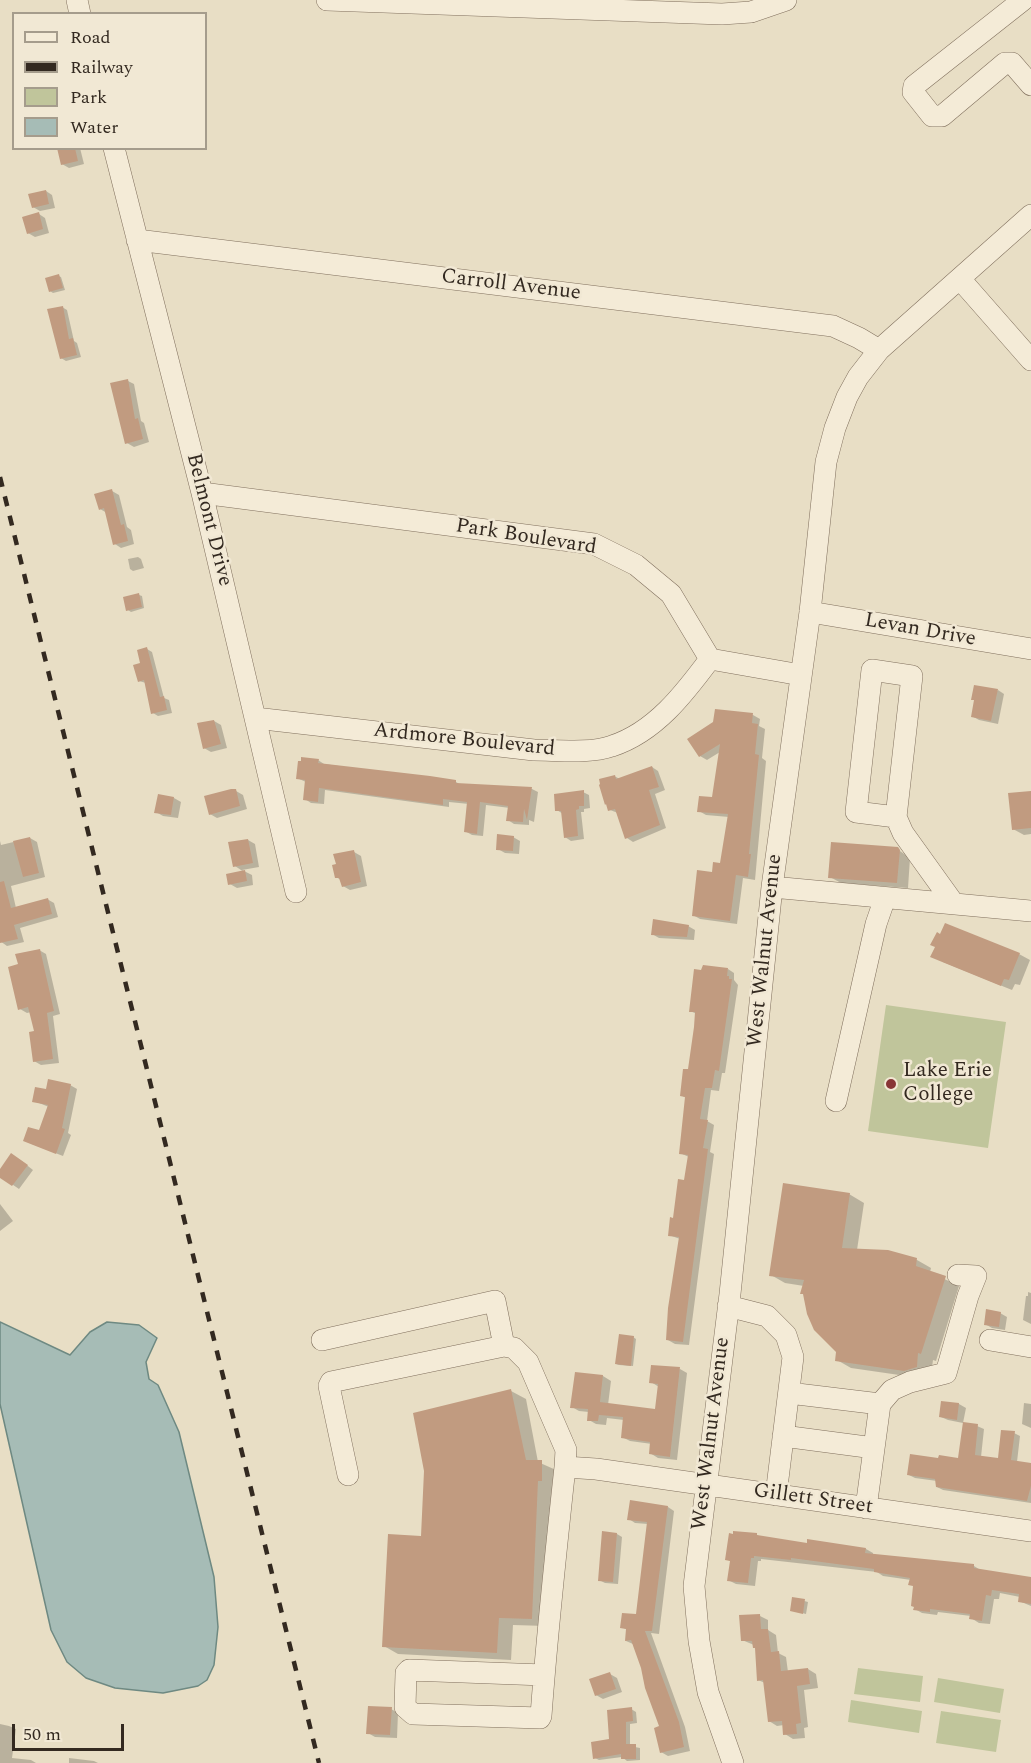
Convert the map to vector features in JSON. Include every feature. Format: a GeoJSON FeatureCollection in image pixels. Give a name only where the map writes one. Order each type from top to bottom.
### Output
{"type":"FeatureCollection","features":[{"type":"Feature","properties":{"kind":"street"},"geometry":{"type":"LineString","coordinates":[[327,0],[722,14],[751,12],[786,0]]}},
{"type":"Feature","properties":{"kind":"street"},"geometry":{"type":"LineString","coordinates":[[1023,0],[914,86],[913,92],[932,116],[942,116],[1005,63],[1012,63],[1031,85]]}},
{"type":"Feature","properties":{"kind":"street","name":"Belmont Drive"},"geometry":{"type":"LineString","coordinates":[[114,150],[202,493],[296,892]]}},
{"type":"Feature","properties":{"kind":"street","name":"West Walnut Avenue"},"geometry":{"type":"LineString","coordinates":[[733,1763],[708,1692],[699,1641],[694,1586],[728,1306],[772,887],[810,612],[826,462],[835,428],[847,397],[858,377],[879,350],[1031,215]]}},
{"type":"Feature","properties":{"kind":"street","name":"Carroll Avenue"},"geometry":{"type":"LineString","coordinates":[[137,240],[833,326],[879,350]]}},
{"type":"Feature","properties":{"kind":"street"},"geometry":{"type":"LineString","coordinates":[[960,279],[1031,360]]}},
{"type":"Feature","properties":{"kind":"street","name":"Park Boulevard"},"geometry":{"type":"LineString","coordinates":[[202,493],[594,544],[636,565],[671,594],[710,659]]}},
{"type":"Feature","properties":{"kind":"street","name":"Levan Drive"},"geometry":{"type":"LineString","coordinates":[[810,612],[1031,649]]}},
{"type":"Feature","properties":{"kind":"street"},"geometry":{"type":"LineString","coordinates":[[710,659],[801,675]]}},
{"type":"Feature","properties":{"kind":"street","name":"Ardmore Boulevard"},"geometry":{"type":"LineString","coordinates":[[255,718],[534,750],[611,747],[642,732],[680,699],[710,659]]}},
{"type":"Feature","properties":{"kind":"street"},"geometry":{"type":"LineString","coordinates":[[896,817],[856,812],[872,670],[912,676],[896,817],[903,833],[954,904]]}},
{"type":"Feature","properties":{"kind":"street"},"geometry":{"type":"LineString","coordinates":[[772,887],[1031,911]]}},
{"type":"Feature","properties":{"kind":"street"},"geometry":{"type":"LineString","coordinates":[[836,1101],[876,924],[885,898]]}},
{"type":"Feature","properties":{"kind":"street"},"geometry":{"type":"LineString","coordinates":[[866,1508],[880,1404],[892,1390],[909,1382],[946,1373],[976,1276],[958,1275]]}},
{"type":"Feature","properties":{"kind":"street"},"geometry":{"type":"LineString","coordinates":[[322,1340],[495,1301],[504,1346]]}},
{"type":"Feature","properties":{"kind":"street"},"geometry":{"type":"LineString","coordinates":[[728,1306],[767,1316],[786,1335],[793,1357],[776,1495]]}},
{"type":"Feature","properties":{"kind":"street"},"geometry":{"type":"LineString","coordinates":[[990,1340],[1031,1347]]}},
{"type":"Feature","properties":{"kind":"street"},"geometry":{"type":"LineString","coordinates":[[348,1475],[329,1386],[331,1382],[504,1346],[514,1347],[528,1362],[566,1450],[540,1718],[413,1714],[405,1707],[406,1673],[410,1670],[544,1675]]}},
{"type":"Feature","properties":{"kind":"street"},"geometry":{"type":"LineString","coordinates":[[789,1393],[880,1404]]}},
{"type":"Feature","properties":{"kind":"street"},"geometry":{"type":"LineString","coordinates":[[783,1436],[874,1448]]}},
{"type":"Feature","properties":{"kind":"street","name":"Gillett Street"},"geometry":{"type":"LineString","coordinates":[[565,1467],[596,1469],[1031,1531]]}},
{"type":"Feature","properties":{"kind":"green space"},"geometry":{"type":"Polygon","coordinates":[[[886,1005],[1006,1022],[988,1148],[868,1131],[886,1005]]]}},
{"type":"Feature","properties":{"kind":"green space"},"geometry":{"type":"Polygon","coordinates":[[[858,1668],[923,1676],[920,1702],[854,1694],[858,1668]]]}},
{"type":"Feature","properties":{"kind":"green space"},"geometry":{"type":"Polygon","coordinates":[[[938,1678],[1004,1689],[1000,1713],[934,1702],[938,1678]]]}},
{"type":"Feature","properties":{"kind":"green space"},"geometry":{"type":"Polygon","coordinates":[[[851,1700],[922,1711],[919,1733],[848,1722],[851,1700]]]}},
{"type":"Feature","properties":{"kind":"green space"},"geometry":{"type":"Polygon","coordinates":[[[941,1711],[1001,1720],[996,1752],[936,1743],[941,1711]]]}},
{"type":"Feature","properties":{"kind":"water"},"geometry":{"type":"Polygon","coordinates":[[[0,1322],[70,1355],[90,1332],[107,1322],[139,1325],[157,1338],[146,1362],[149,1379],[158,1385],[179,1432],[214,1577],[218,1627],[214,1665],[207,1680],[198,1686],[163,1693],[115,1688],[86,1678],[67,1662],[51,1630],[0,1404],[0,1322]]]}},
{"type":"Feature","properties":{"kind":"building"},"geometry":{"type":"Polygon","coordinates":[[[57,150],[75,150],[78,161],[61,165],[57,150]]]}},
{"type":"Feature","properties":{"kind":"building"},"geometry":{"type":"Polygon","coordinates":[[[46,190],[49,204],[32,208],[28,194],[46,190]]]}},
{"type":"Feature","properties":{"kind":"building"},"geometry":{"type":"Polygon","coordinates":[[[39,212],[43,229],[27,234],[22,217],[39,212]]]}},
{"type":"Feature","properties":{"kind":"building"},"geometry":{"type":"Polygon","coordinates":[[[59,274],[63,288],[49,292],[45,278],[59,274]]]}},
{"type":"Feature","properties":{"kind":"building"},"geometry":{"type":"Polygon","coordinates":[[[63,306],[69,339],[73,338],[77,355],[60,359],[47,309],[63,306]]]}},
{"type":"Feature","properties":{"kind":"building"},"geometry":{"type":"Polygon","coordinates":[[[128,379],[135,419],[138,418],[143,439],[125,444],[110,383],[128,379]]]}},
{"type":"Feature","properties":{"kind":"building"},"geometry":{"type":"Polygon","coordinates":[[[112,489],[121,525],[124,524],[128,541],[113,545],[104,508],[99,510],[94,494],[112,489]]]}},
{"type":"Feature","properties":{"kind":"building"},"geometry":{"type":"Polygon","coordinates":[[[139,593],[142,607],[126,611],[123,597],[139,593]]]}},
{"type":"Feature","properties":{"kind":"building"},"geometry":{"type":"Polygon","coordinates":[[[147,647],[160,697],[164,696],[167,710],[151,714],[144,680],[138,682],[133,665],[140,663],[137,650],[147,647]]]}},
{"type":"Feature","properties":{"kind":"building"},"geometry":{"type":"Polygon","coordinates":[[[974,685],[998,689],[991,721],[971,717],[974,685]]]}},
{"type":"Feature","properties":{"kind":"building"},"geometry":{"type":"Polygon","coordinates":[[[715,709],[753,713],[752,723],[758,724],[755,754],[759,755],[748,877],[736,875],[730,921],[692,916],[697,870],[712,872],[713,862],[720,863],[728,814],[697,812],[699,796],[712,797],[720,744],[699,757],[687,739],[713,722],[715,709]]]}},
{"type":"Feature","properties":{"kind":"building"},"geometry":{"type":"Polygon","coordinates":[[[214,720],[221,744],[203,749],[197,723],[214,720]]]}},
{"type":"Feature","properties":{"kind":"building"},"geometry":{"type":"Polygon","coordinates":[[[301,757],[319,759],[318,763],[430,776],[456,780],[456,783],[532,787],[527,820],[524,809],[523,822],[506,821],[508,806],[480,802],[477,834],[464,832],[467,802],[443,799],[443,805],[319,788],[318,802],[303,800],[305,780],[296,779],[298,761],[301,761],[301,757]]]}},
{"type":"Feature","properties":{"kind":"building"},"geometry":{"type":"Polygon","coordinates":[[[652,766],[659,787],[649,790],[660,825],[625,839],[615,809],[608,811],[605,805],[599,779],[615,775],[616,779],[652,766]]]}},
{"type":"Feature","properties":{"kind":"building"},"geometry":{"type":"Polygon","coordinates":[[[236,789],[240,806],[209,815],[204,796],[236,789]]]}},
{"type":"Feature","properties":{"kind":"building"},"geometry":{"type":"Polygon","coordinates":[[[584,790],[584,806],[579,806],[576,810],[578,836],[564,838],[561,811],[555,811],[554,794],[584,790]]]}},
{"type":"Feature","properties":{"kind":"building"},"geometry":{"type":"Polygon","coordinates":[[[1031,791],[1031,828],[1012,830],[1008,793],[1031,791]]]}},
{"type":"Feature","properties":{"kind":"building"},"geometry":{"type":"Polygon","coordinates":[[[158,794],[174,797],[171,815],[154,813],[158,794]]]}},
{"type":"Feature","properties":{"kind":"building"},"geometry":{"type":"Polygon","coordinates":[[[497,834],[514,836],[513,851],[496,850],[497,834]]]}},
{"type":"Feature","properties":{"kind":"building"},"geometry":{"type":"Polygon","coordinates":[[[30,837],[39,873],[23,877],[13,841],[30,837]]]}},
{"type":"Feature","properties":{"kind":"building"},"geometry":{"type":"Polygon","coordinates":[[[248,839],[253,863],[233,867],[228,842],[248,839]]]}},
{"type":"Feature","properties":{"kind":"building"},"geometry":{"type":"Polygon","coordinates":[[[831,842],[898,847],[900,850],[897,883],[828,878],[831,842]]]}},
{"type":"Feature","properties":{"kind":"building"},"geometry":{"type":"Polygon","coordinates":[[[354,850],[361,882],[342,887],[339,878],[335,878],[332,865],[336,864],[333,854],[354,850]]]}},
{"type":"Feature","properties":{"kind":"building"},"geometry":{"type":"Polygon","coordinates":[[[245,870],[247,881],[228,885],[226,874],[245,870]]]}},
{"type":"Feature","properties":{"kind":"building"},"geometry":{"type":"Polygon","coordinates":[[[4,881],[11,908],[48,898],[52,914],[14,925],[18,939],[0,943],[0,882],[4,881]]]}},
{"type":"Feature","properties":{"kind":"building"},"geometry":{"type":"Polygon","coordinates":[[[653,919],[689,925],[687,937],[651,935],[653,919]]]}},
{"type":"Feature","properties":{"kind":"building"},"geometry":{"type":"Polygon","coordinates":[[[945,923],[1020,953],[1009,980],[1004,979],[1001,986],[930,957],[935,947],[930,945],[937,932],[940,934],[945,923]]]}},
{"type":"Feature","properties":{"kind":"building"},"geometry":{"type":"Polygon","coordinates":[[[40,949],[54,1011],[47,1013],[53,1059],[33,1062],[29,1032],[34,1031],[28,1007],[18,1010],[8,967],[18,964],[15,954],[40,949]]]}},
{"type":"Feature","properties":{"kind":"building"},"geometry":{"type":"Polygon","coordinates":[[[703,965],[728,968],[727,976],[732,979],[719,1071],[715,1070],[712,1088],[705,1088],[700,1119],[708,1120],[703,1148],[708,1149],[683,1342],[666,1340],[668,1308],[679,1237],[668,1236],[670,1217],[673,1218],[678,1179],[684,1180],[688,1155],[679,1154],[685,1097],[680,1096],[683,1069],[688,1069],[694,1027],[695,1012],[689,1012],[694,969],[701,970],[703,965]]]}},
{"type":"Feature","properties":{"kind":"building"},"geometry":{"type":"Polygon","coordinates":[[[48,1079],[71,1084],[62,1128],[65,1129],[56,1154],[23,1141],[28,1127],[39,1130],[48,1105],[32,1102],[35,1087],[46,1089],[48,1079]]]}},
{"type":"Feature","properties":{"kind":"building"},"geometry":{"type":"Polygon","coordinates":[[[11,1153],[28,1165],[12,1186],[0,1178],[0,1169],[11,1153]]]}},
{"type":"Feature","properties":{"kind":"building"},"geometry":{"type":"Polygon","coordinates":[[[783,1183],[850,1193],[842,1248],[888,1250],[917,1258],[916,1266],[946,1276],[921,1354],[918,1353],[917,1367],[904,1371],[835,1361],[836,1352],[814,1330],[807,1314],[803,1294],[800,1294],[804,1280],[769,1276],[783,1183]]]}},
{"type":"Feature","properties":{"kind":"building"},"geometry":{"type":"Polygon","coordinates":[[[986,1309],[1001,1312],[999,1327],[984,1325],[986,1309]]]}},
{"type":"Feature","properties":{"kind":"building"},"geometry":{"type":"Polygon","coordinates":[[[619,1334],[634,1336],[631,1366],[615,1364],[619,1334]]]}},
{"type":"Feature","properties":{"kind":"building"},"geometry":{"type":"Polygon","coordinates":[[[651,1365],[680,1367],[670,1457],[649,1454],[650,1442],[621,1438],[623,1417],[599,1415],[598,1421],[587,1421],[588,1409],[570,1408],[575,1372],[603,1375],[600,1402],[655,1409],[658,1384],[649,1383],[651,1365]]]}},
{"type":"Feature","properties":{"kind":"building"},"geometry":{"type":"Polygon","coordinates":[[[511,1389],[526,1460],[542,1460],[542,1481],[538,1481],[532,1619],[499,1618],[497,1653],[382,1647],[388,1534],[421,1536],[424,1471],[413,1413],[511,1389]]]}},
{"type":"Feature","properties":{"kind":"building"},"geometry":{"type":"Polygon","coordinates":[[[941,1401],[959,1403],[957,1420],[939,1417],[941,1401]]]}},
{"type":"Feature","properties":{"kind":"building"},"geometry":{"type":"Polygon","coordinates":[[[963,1422],[978,1424],[975,1455],[998,1458],[1001,1430],[1015,1431],[1011,1460],[1031,1463],[1031,1486],[1027,1501],[936,1487],[935,1479],[907,1475],[910,1454],[958,1458],[963,1422]]]}},
{"type":"Feature","properties":{"kind":"building"},"geometry":{"type":"Polygon","coordinates":[[[630,1500],[668,1506],[652,1631],[645,1631],[679,1722],[684,1747],[660,1753],[654,1728],[659,1726],[645,1688],[641,1668],[631,1640],[625,1641],[626,1629],[620,1628],[622,1613],[636,1614],[647,1522],[627,1520],[630,1500]]]}},
{"type":"Feature","properties":{"kind":"building"},"geometry":{"type":"Polygon","coordinates":[[[602,1531],[617,1533],[613,1582],[598,1581],[602,1531]]]}},
{"type":"Feature","properties":{"kind":"building"},"geometry":{"type":"Polygon","coordinates":[[[733,1531],[757,1533],[757,1535],[807,1543],[807,1539],[866,1548],[865,1553],[974,1564],[974,1568],[1031,1577],[1031,1604],[1018,1602],[1019,1594],[992,1590],[991,1596],[986,1595],[982,1621],[969,1619],[970,1614],[930,1609],[930,1612],[913,1610],[914,1607],[911,1606],[913,1586],[908,1585],[910,1578],[874,1572],[874,1569],[791,1558],[791,1560],[754,1556],[751,1558],[748,1583],[727,1581],[730,1561],[725,1560],[729,1533],[733,1534],[733,1531]]]}},
{"type":"Feature","properties":{"kind":"building"},"geometry":{"type":"Polygon","coordinates":[[[792,1597],[805,1599],[803,1614],[790,1611],[792,1597]]]}},
{"type":"Feature","properties":{"kind":"building"},"geometry":{"type":"Polygon","coordinates":[[[760,1614],[761,1629],[768,1629],[771,1652],[779,1651],[781,1671],[808,1668],[810,1684],[797,1686],[801,1723],[796,1724],[797,1734],[783,1735],[782,1721],[768,1722],[763,1680],[757,1681],[755,1648],[753,1648],[752,1641],[741,1641],[739,1615],[760,1614]]]}},
{"type":"Feature","properties":{"kind":"building"},"geometry":{"type":"Polygon","coordinates":[[[610,1672],[616,1689],[595,1696],[589,1679],[610,1672]]]}},
{"type":"Feature","properties":{"kind":"building"},"geometry":{"type":"Polygon","coordinates":[[[368,1706],[392,1707],[390,1735],[366,1734],[368,1706]]]}},
{"type":"Feature","properties":{"kind":"building"},"geometry":{"type":"Polygon","coordinates":[[[632,1707],[633,1721],[626,1722],[626,1744],[636,1744],[636,1759],[621,1759],[621,1754],[593,1759],[591,1742],[609,1739],[607,1710],[632,1707]]]}},
{"type":"Feature","properties":{"kind":"railway"},"geometry":{"type":"LineString","coordinates":[[0,477],[319,1763]]}},
{"type":"Feature","properties":{"kind":"place","name":"Lake Erie College"},"geometry":{"type":"Point","coordinates":[891,1084]}}]}
